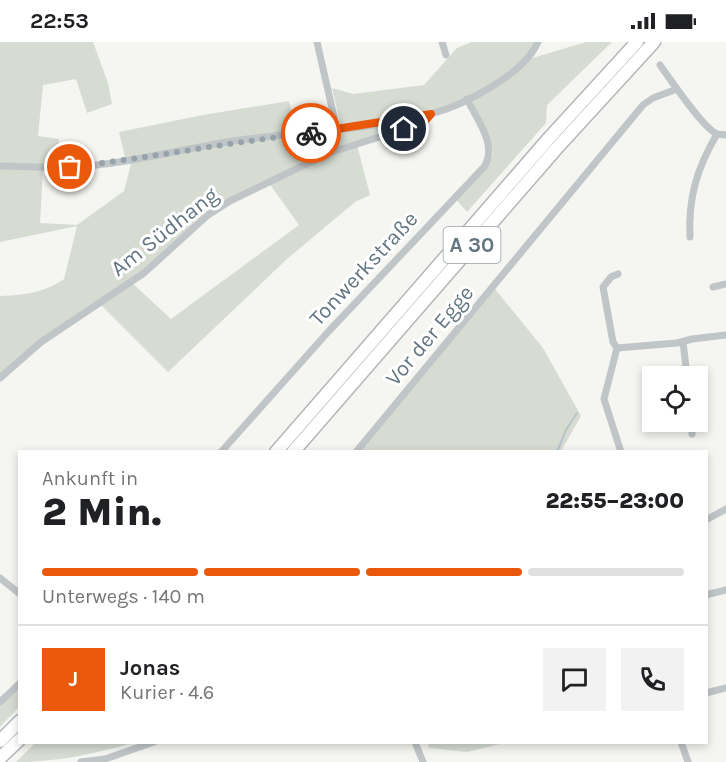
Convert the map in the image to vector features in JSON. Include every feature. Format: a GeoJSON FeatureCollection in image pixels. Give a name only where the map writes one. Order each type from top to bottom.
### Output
{"type":"FeatureCollection","features":[{"type":"Feature","properties":{"kind":"highway","name":"A 30"},"geometry":{"type":"LineString","coordinates":[[278,450],[550,137],[637,42]]}},
{"type":"Feature","properties":{"kind":"highway","name":"A 30"},"geometry":{"type":"LineString","coordinates":[[295,450],[556,149],[654,42]]}},
{"type":"Feature","properties":{"kind":"highway"},"geometry":{"type":"LineString","coordinates":[[0,741],[18,723]]}},
{"type":"Feature","properties":{"kind":"highway"},"geometry":{"type":"LineString","coordinates":[[0,758],[18,741]]}},
{"type":"Feature","properties":{"kind":"street"},"geometry":{"type":"LineString","coordinates":[[317,42],[337,130]]}},
{"type":"Feature","properties":{"kind":"street"},"geometry":{"type":"LineString","coordinates":[[442,42],[446,55]]}},
{"type":"Feature","properties":{"kind":"street"},"geometry":{"type":"LineString","coordinates":[[0,166],[70,167],[121,161],[240,140],[337,130],[431,114],[497,83],[527,59],[538,42]]}},
{"type":"Feature","properties":{"kind":"street"},"geometry":{"type":"LineString","coordinates":[[660,65],[677,89],[717,134],[726,135]]}},
{"type":"Feature","properties":{"kind":"street","name":"Vor der Egge"},"geometry":{"type":"LineString","coordinates":[[358,450],[643,105],[677,89]]}},
{"type":"Feature","properties":{"kind":"street","name":"Tonwerkstraße"},"geometry":{"type":"LineString","coordinates":[[223,450],[328,332],[484,166],[489,158],[489,144],[467,99]]}},
{"type":"Feature","properties":{"kind":"street","name":"Am Südhang"},"geometry":{"type":"LineString","coordinates":[[0,378],[40,342],[144,273],[208,215],[230,201],[328,153],[423,123],[431,114]]}},
{"type":"Feature","properties":{"kind":"street"},"geometry":{"type":"LineString","coordinates":[[690,237],[690,201],[717,134]]}},
{"type":"Feature","properties":{"kind":"street"},"geometry":{"type":"LineString","coordinates":[[618,274],[611,277],[603,287],[613,342],[617,348],[604,399],[620,450]]}},
{"type":"Feature","properties":{"kind":"street"},"geometry":{"type":"LineString","coordinates":[[713,287],[726,284]]}},
{"type":"Feature","properties":{"kind":"street"},"geometry":{"type":"LineString","coordinates":[[617,348],[683,342],[726,335]]}},
{"type":"Feature","properties":{"kind":"street"},"geometry":{"type":"LineString","coordinates":[[683,342],[686,366]]}},
{"type":"Feature","properties":{"kind":"street"},"geometry":{"type":"LineString","coordinates":[[708,519],[726,508]]}},
{"type":"Feature","properties":{"kind":"street"},"geometry":{"type":"LineString","coordinates":[[0,578],[18,592]]}},
{"type":"Feature","properties":{"kind":"street"},"geometry":{"type":"LineString","coordinates":[[708,595],[726,591]]}},
{"type":"Feature","properties":{"kind":"street"},"geometry":{"type":"LineString","coordinates":[[0,702],[18,685]]}},
{"type":"Feature","properties":{"kind":"street"},"geometry":{"type":"LineString","coordinates":[[708,692],[726,688]]}},
{"type":"Feature","properties":{"kind":"street"},"geometry":{"type":"LineString","coordinates":[[81,762],[105,759],[148,744]]}},
{"type":"Feature","properties":{"kind":"street"},"geometry":{"type":"LineString","coordinates":[[416,744],[423,762]]}},
{"type":"Feature","properties":{"kind":"street"},"geometry":{"type":"LineString","coordinates":[[682,744],[688,762]]}},
{"type":"Feature","properties":{"kind":"shaded area"},"geometry":{"type":"Polygon","coordinates":[[[0,42],[93,42],[108,83],[112,104],[87,113],[76,79],[43,85],[38,136],[59,139],[55,168],[43,169],[40,223],[77,225],[124,191],[132,160],[126,161],[119,132],[289,101],[298,136],[342,131],[332,88],[353,94],[424,85],[457,48],[472,42],[535,42],[523,61],[586,42],[612,42],[547,105],[546,123],[467,212],[455,198],[475,180],[493,153],[489,137],[466,99],[423,121],[328,153],[229,200],[131,282],[171,319],[299,225],[269,183],[329,154],[357,145],[370,195],[355,202],[287,259],[168,372],[99,303],[0,375],[0,296],[33,292],[64,279],[77,226],[0,242],[0,42]]]}},
{"type":"Feature","properties":{"kind":"shaded area"},"geometry":{"type":"Polygon","coordinates":[[[495,289],[543,348],[581,416],[562,450],[361,450],[495,289]]]}},
{"type":"Feature","properties":{"kind":"shaded area"},"geometry":{"type":"Polygon","coordinates":[[[18,688],[18,708],[0,727],[0,705],[18,688]]]}},
{"type":"Feature","properties":{"kind":"shaded area"},"geometry":{"type":"Polygon","coordinates":[[[34,744],[128,744],[75,757],[16,762],[34,744]]]}},
{"type":"Feature","properties":{"kind":"shaded area"},"geometry":{"type":"Polygon","coordinates":[[[428,744],[500,744],[467,752],[429,748],[428,744]]]}},
{"type":"Feature","properties":{"kind":"waterway"},"geometry":{"type":"LineString","coordinates":[[558,450],[566,430],[577,413]]}},
{"type":"Feature","properties":{"kind":"way so far"},"geometry":{"type":"LineString","coordinates":[[70,167],[121,161],[240,140],[311,133]]}},
{"type":"Feature","properties":{"kind":"route"},"geometry":{"type":"LineString","coordinates":[[311,133],[431,114],[423,123],[404,129]]}}]}
